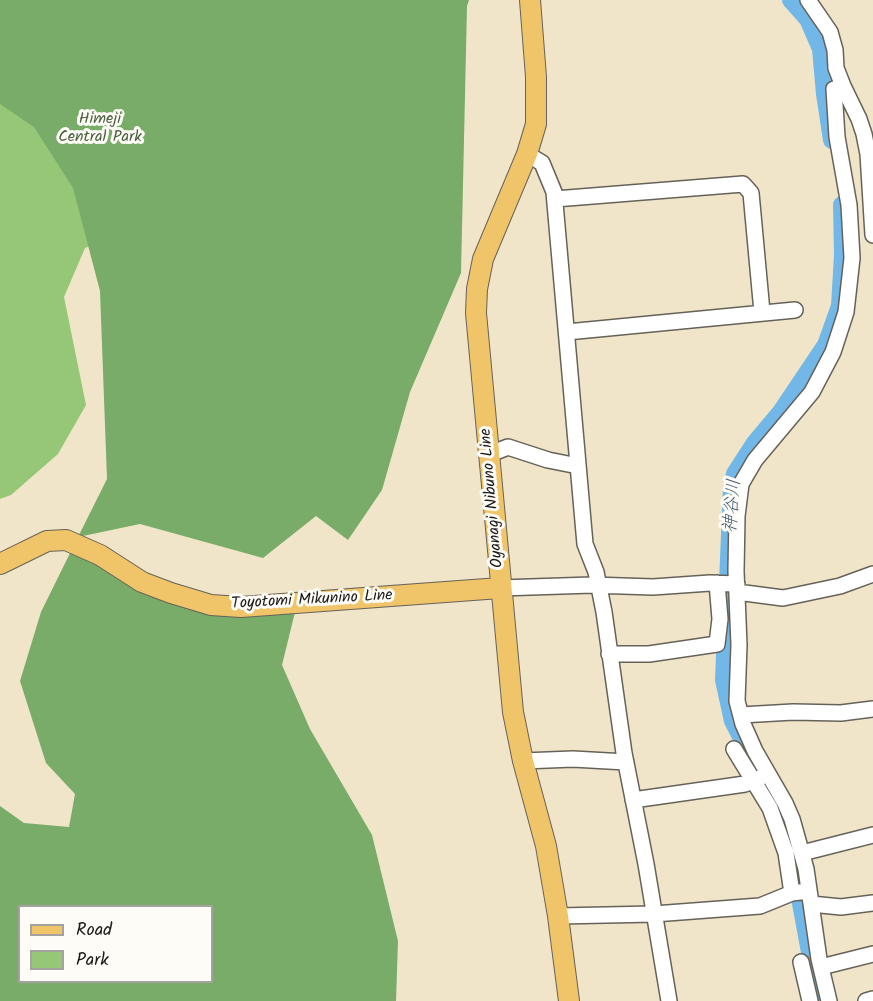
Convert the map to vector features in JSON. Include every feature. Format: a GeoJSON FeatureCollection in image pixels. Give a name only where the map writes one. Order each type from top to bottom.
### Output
{"type":"FeatureCollection","features":[{"type":"Feature","properties":{"kind":"main road","name":"Oyanagi Nibuno Line"},"geometry":{"type":"LineString","coordinates":[[530,0],[536,77],[536,124],[527,154],[487,249],[477,289],[476,313],[513,712],[523,761],[546,846],[569,1001]]}},
{"type":"Feature","properties":{"kind":"main road","name":"Toyotomi Mikunino Line"},"geometry":{"type":"LineString","coordinates":[[0,564],[47,541],[66,540],[100,555],[142,582],[211,605],[242,607],[500,588]]}},
{"type":"Feature","properties":{"kind":"street"},"geometry":{"type":"LineString","coordinates":[[808,0],[827,28],[835,50],[836,68],[860,119],[868,154],[873,235]]}},
{"type":"Feature","properties":{"kind":"street"},"geometry":{"type":"LineString","coordinates":[[822,0],[831,25],[827,28]]}},
{"type":"Feature","properties":{"kind":"street"},"geometry":{"type":"LineString","coordinates":[[609,654],[649,654],[717,644],[720,619],[729,585],[741,484],[755,460],[812,392],[833,352],[846,312],[852,258],[849,205],[837,137],[834,88],[843,86]]}},
{"type":"Feature","properties":{"kind":"street"},"geometry":{"type":"LineString","coordinates":[[527,154],[542,163],[554,192],[585,544],[596,572],[604,612],[626,762],[669,1001]]}},
{"type":"Feature","properties":{"kind":"street"},"geometry":{"type":"LineString","coordinates":[[555,199],[743,184],[751,193],[762,312]]}},
{"type":"Feature","properties":{"kind":"street"},"geometry":{"type":"LineString","coordinates":[[567,332],[795,310]]}},
{"type":"Feature","properties":{"kind":"street"},"geometry":{"type":"LineString","coordinates":[[490,454],[507,447],[548,460],[578,466]]}},
{"type":"Feature","properties":{"kind":"street"},"geometry":{"type":"LineString","coordinates":[[500,588],[729,585],[783,598],[840,586],[873,573]]}},
{"type":"Feature","properties":{"kind":"street"},"geometry":{"type":"LineString","coordinates":[[729,585],[737,702],[755,751],[770,808],[802,894],[829,1001]]}},
{"type":"Feature","properties":{"kind":"street"},"geometry":{"type":"LineString","coordinates":[[741,716],[792,712],[841,713],[873,709]]}},
{"type":"Feature","properties":{"kind":"street"},"geometry":{"type":"LineString","coordinates":[[734,749],[785,803],[806,868],[802,894]]}},
{"type":"Feature","properties":{"kind":"street"},"geometry":{"type":"LineString","coordinates":[[523,761],[573,759],[626,762]]}},
{"type":"Feature","properties":{"kind":"street"},"geometry":{"type":"LineString","coordinates":[[633,800],[761,777]]}},
{"type":"Feature","properties":{"kind":"street"},"geometry":{"type":"LineString","coordinates":[[802,853],[873,835]]}},
{"type":"Feature","properties":{"kind":"street"},"geometry":{"type":"LineString","coordinates":[[558,916],[654,914],[760,906],[802,894],[841,908],[873,903]]}},
{"type":"Feature","properties":{"kind":"street"},"geometry":{"type":"LineString","coordinates":[[821,967],[873,954]]}},
{"type":"Feature","properties":{"kind":"street"},"geometry":{"type":"LineString","coordinates":[[801,962],[810,1001]]}},
{"type":"Feature","properties":{"kind":"street"},"geometry":{"type":"LineString","coordinates":[[866,1001],[873,999]]}},
{"type":"Feature","properties":{"kind":"green space","name":"Himeji Central Park"},"geometry":{"type":"Polygon","coordinates":[[[0,0],[18,0],[150,220],[85,248],[64,297],[86,405],[58,454],[11,495],[0,499],[0,0]]]}},
{"type":"Feature","properties":{"kind":"green space"},"geometry":{"type":"Polygon","coordinates":[[[0,0],[469,0],[467,6],[461,273],[410,392],[382,490],[348,540],[316,516],[263,558],[140,524],[78,537],[107,479],[100,291],[73,188],[34,127],[0,104],[0,0]]]}},
{"type":"Feature","properties":{"kind":"green space"},"geometry":{"type":"Polygon","coordinates":[[[74,545],[129,582],[196,611],[296,608],[282,665],[310,729],[372,835],[398,941],[396,1001],[0,1001],[0,806],[24,823],[69,827],[75,794],[46,763],[20,681],[41,612],[74,545]]]}},
{"type":"Feature","properties":{"kind":"waterway","name":"神谷川"},"geometry":{"type":"LineString","coordinates":[[791,0],[808,19],[821,49],[832,140]]}},
{"type":"Feature","properties":{"kind":"waterway","name":"神谷川"},"geometry":{"type":"LineString","coordinates":[[789,846],[775,803],[733,721],[724,680],[732,486],[735,474],[755,443],[781,412],[826,345],[840,306],[843,255],[842,205]]}},
{"type":"Feature","properties":{"kind":"waterway","name":"神谷川"},"geometry":{"type":"LineString","coordinates":[[796,876],[819,1001]]}}]}
